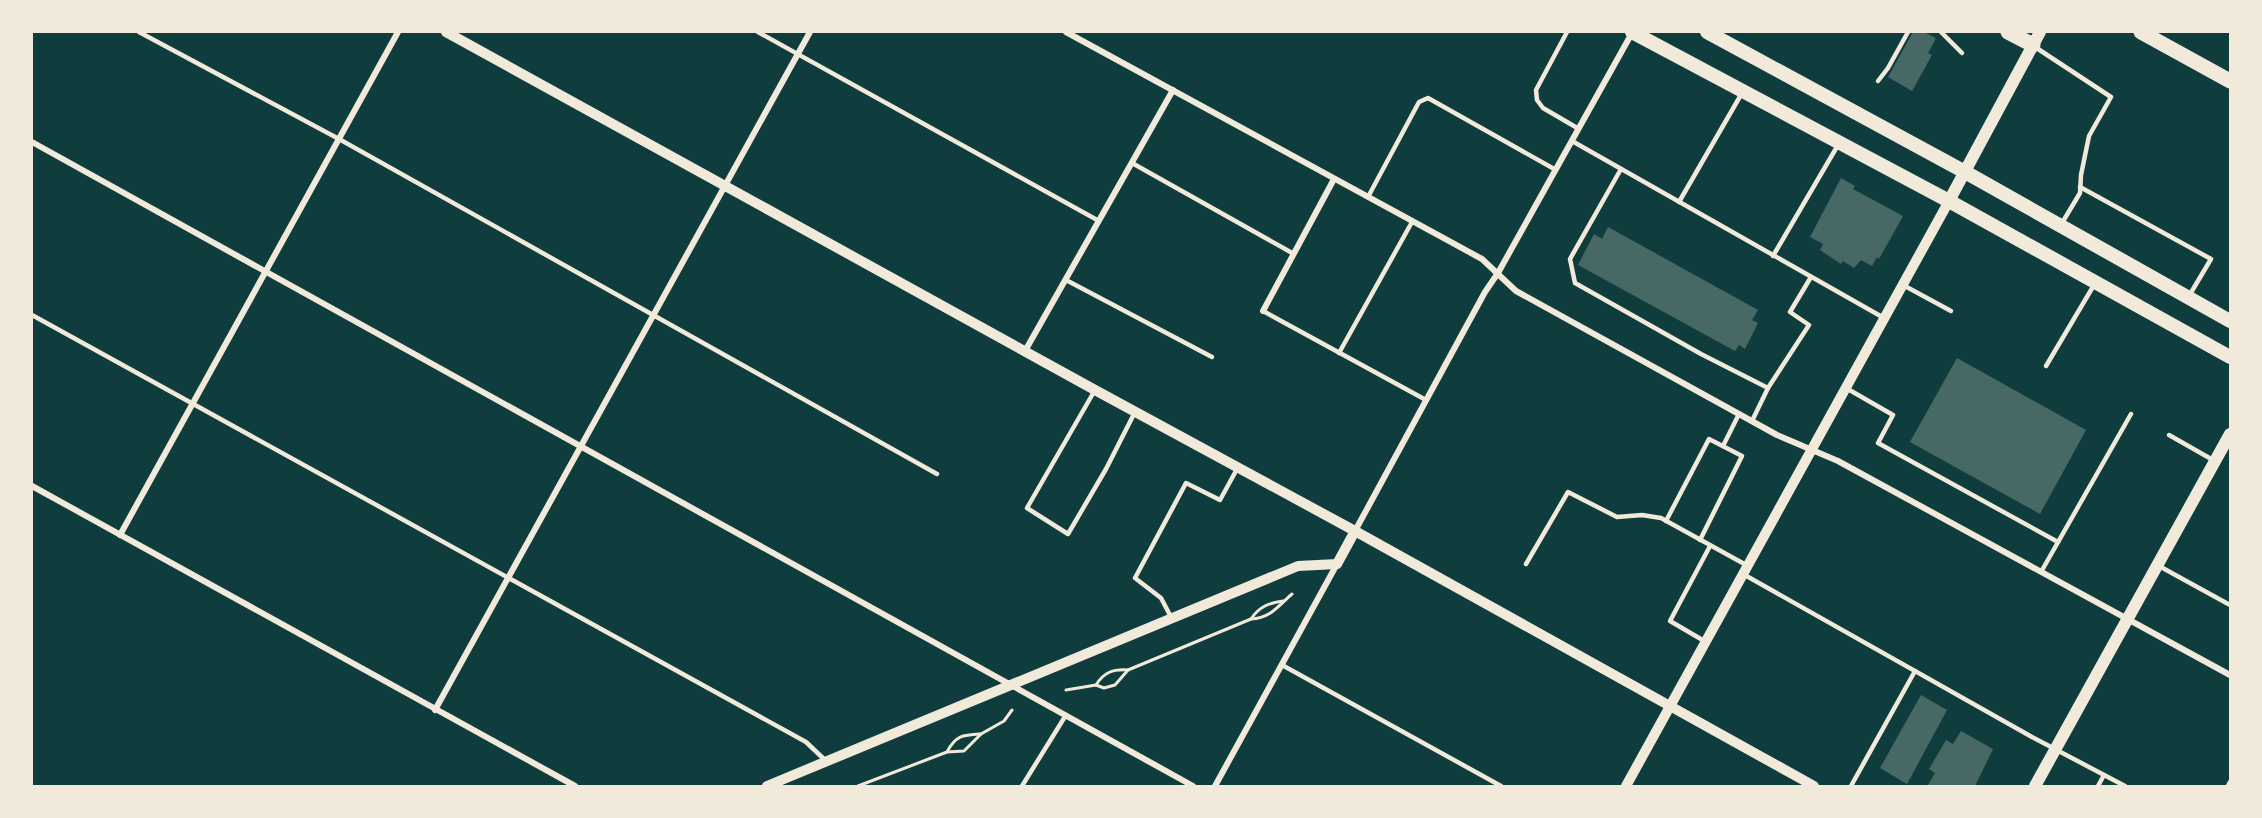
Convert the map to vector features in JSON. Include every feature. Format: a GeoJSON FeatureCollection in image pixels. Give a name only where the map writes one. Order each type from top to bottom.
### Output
{"type":"FeatureCollection","features":[{"type":"Feature","properties":{"kind":"highway"},"geometry":{"type":"LineString","coordinates":[[2008,32],[2033,45]]}},
{"type":"Feature","properties":{"kind":"highway"},"geometry":{"type":"LineString","coordinates":[[2141,32],[2230,81]]}},
{"type":"Feature","properties":{"kind":"main road"},"geometry":{"type":"LineString","coordinates":[[1633,32],[1949,201],[2230,357]]}},
{"type":"Feature","properties":{"kind":"main road"},"geometry":{"type":"LineString","coordinates":[[1707,32],[2061,225],[2230,321]]}},
{"type":"Feature","properties":{"kind":"main road"},"geometry":{"type":"LineString","coordinates":[[1949,201],[2040,32]]}},
{"type":"Feature","properties":{"kind":"main road"},"geometry":{"type":"LineString","coordinates":[[2035,786],[2230,434]]}},
{"type":"Feature","properties":{"kind":"street"},"geometry":{"type":"LineString","coordinates":[[120,535],[398,32]]}},
{"type":"Feature","properties":{"kind":"street"},"geometry":{"type":"LineString","coordinates":[[446,32],[1814,786]]}},
{"type":"Feature","properties":{"kind":"street"},"geometry":{"type":"LineString","coordinates":[[435,710],[810,32]]}},
{"type":"Feature","properties":{"kind":"street"},"geometry":{"type":"LineString","coordinates":[[1066,32],[1482,259],[1516,291],[1752,421],[1838,461],[2230,675]]}},
{"type":"Feature","properties":{"kind":"street"},"geometry":{"type":"LineString","coordinates":[[1215,786],[1485,292],[1498,273],[1633,32]]}},
{"type":"Feature","properties":{"kind":"street"},"geometry":{"type":"LineString","coordinates":[[1025,351],[1173,90]]}},
{"type":"Feature","properties":{"kind":"street"},"geometry":{"type":"LineString","coordinates":[[32,142],[1193,786]]}},
{"type":"Feature","properties":{"kind":"street"},"geometry":{"type":"LineString","coordinates":[[1263,311],[1334,179]]}},
{"type":"Feature","properties":{"kind":"street"},"geometry":{"type":"LineString","coordinates":[[1626,786],[1949,201]]}},
{"type":"Feature","properties":{"kind":"street"},"geometry":{"type":"LineString","coordinates":[[32,486],[575,786]]}},
{"type":"Feature","properties":{"kind":"street"},"geometry":{"type":"LineString","coordinates":[[767,786],[1299,566],[1337,564]]}},
{"type":"Feature","properties":{"kind":"lane"},"geometry":{"type":"LineString","coordinates":[[139,32],[339,139],[938,474]]}},
{"type":"Feature","properties":{"kind":"lane"},"geometry":{"type":"LineString","coordinates":[[758,32],[1099,221]]}},
{"type":"Feature","properties":{"kind":"lane"},"geometry":{"type":"LineString","coordinates":[[1568,32],[1536,90],[1537,100],[1543,108],[1579,129]]}},
{"type":"Feature","properties":{"kind":"lane"},"geometry":{"type":"LineString","coordinates":[[1878,81],[1908,32]]}},
{"type":"Feature","properties":{"kind":"lane"},"geometry":{"type":"LineString","coordinates":[[1941,32],[1962,53]]}},
{"type":"Feature","properties":{"kind":"lane"},"geometry":{"type":"LineString","coordinates":[[2033,45],[2111,97],[2089,136],[2080,193],[2061,225]]}},
{"type":"Feature","properties":{"kind":"lane"},"geometry":{"type":"LineString","coordinates":[[1679,202],[1743,92]]}},
{"type":"Feature","properties":{"kind":"lane"},"geometry":{"type":"LineString","coordinates":[[1368,197],[1419,102],[1428,98],[1556,170]]}},
{"type":"Feature","properties":{"kind":"lane"},"geometry":{"type":"LineString","coordinates":[[1572,141],[1884,318]]}},
{"type":"Feature","properties":{"kind":"lane"},"geometry":{"type":"LineString","coordinates":[[1773,256],[1839,143]]}},
{"type":"Feature","properties":{"kind":"lane"},"geometry":{"type":"LineString","coordinates":[[1132,163],[1294,254]]}},
{"type":"Feature","properties":{"kind":"lane"},"geometry":{"type":"LineString","coordinates":[[1621,170],[1570,259],[1575,283],[1701,354],[1768,388]]}},
{"type":"Feature","properties":{"kind":"lane"},"geometry":{"type":"LineString","coordinates":[[2080,187],[2211,259],[2188,297]]}},
{"type":"Feature","properties":{"kind":"lane"},"geometry":{"type":"LineString","coordinates":[[1338,353],[1412,222]]}},
{"type":"Feature","properties":{"kind":"lane"},"geometry":{"type":"LineString","coordinates":[[1752,421],[1768,388],[1809,325],[1790,312],[1811,277]]}},
{"type":"Feature","properties":{"kind":"lane"},"geometry":{"type":"LineString","coordinates":[[1066,280],[1212,357]]}},
{"type":"Feature","properties":{"kind":"lane"},"geometry":{"type":"LineString","coordinates":[[2046,366],[2095,282]]}},
{"type":"Feature","properties":{"kind":"lane"},"geometry":{"type":"LineString","coordinates":[[1903,285],[1951,311]]}},
{"type":"Feature","properties":{"kind":"lane"},"geometry":{"type":"LineString","coordinates":[[1263,311],[1426,400]]}},
{"type":"Feature","properties":{"kind":"lane"},"geometry":{"type":"LineString","coordinates":[[32,315],[806,742],[827,762]]}},
{"type":"Feature","properties":{"kind":"lane"},"geometry":{"type":"LineString","coordinates":[[1846,388],[1893,415],[1878,443],[2058,542]]}},
{"type":"Feature","properties":{"kind":"lane"},"geometry":{"type":"LineString","coordinates":[[1095,390],[1027,508],[1068,534],[1106,469],[1135,412]]}},
{"type":"Feature","properties":{"kind":"lane"},"geometry":{"type":"LineString","coordinates":[[1723,446],[1739,414]]}},
{"type":"Feature","properties":{"kind":"lane"},"geometry":{"type":"LineString","coordinates":[[2041,572],[2131,414]]}},
{"type":"Feature","properties":{"kind":"lane"},"geometry":{"type":"LineString","coordinates":[[2169,435],[2216,461]]}},
{"type":"Feature","properties":{"kind":"lane"},"geometry":{"type":"LineString","coordinates":[[1666,521],[1709,439],[1742,456],[1700,540]]}},
{"type":"Feature","properties":{"kind":"lane"},"geometry":{"type":"LineString","coordinates":[[1172,619],[1161,598],[1135,578],[1186,483],[1220,500],[1238,468]]}},
{"type":"Feature","properties":{"kind":"lane"},"geometry":{"type":"LineString","coordinates":[[1526,564],[1568,492],[1617,517],[1642,515],[1661,518],[1915,671],[2125,786]]}},
{"type":"Feature","properties":{"kind":"lane"},"geometry":{"type":"LineString","coordinates":[[1706,642],[1670,621],[1710,546]]}},
{"type":"Feature","properties":{"kind":"lane"},"geometry":{"type":"LineString","coordinates":[[2158,566],[2230,605]]}},
{"type":"Feature","properties":{"kind":"lane"},"geometry":{"type":"LineString","coordinates":[[1282,665],[1501,786]]}},
{"type":"Feature","properties":{"kind":"lane"},"geometry":{"type":"LineString","coordinates":[[1851,786],[1915,671]]}},
{"type":"Feature","properties":{"kind":"lane"},"geometry":{"type":"LineString","coordinates":[[1022,786],[1066,715]]}},
{"type":"Feature","properties":{"kind":"lane"},"geometry":{"type":"LineString","coordinates":[[2098,786],[2104,775]]}},
{"type":"Feature","properties":{"kind":"path"},"geometry":{"type":"LineString","coordinates":[[1066,690],[1096,685],[1104,687],[1115,685],[1128,670],[1251,619],[1268,616],[1292,594]]}},
{"type":"Feature","properties":{"kind":"path"},"geometry":{"type":"LineString","coordinates":[[1251,619],[1257,610],[1266,605],[1283,602]]}},
{"type":"Feature","properties":{"kind":"path"},"geometry":{"type":"LineString","coordinates":[[1096,685],[1101,676],[1115,669],[1128,670]]}},
{"type":"Feature","properties":{"kind":"path"},"geometry":{"type":"LineString","coordinates":[[858,786],[947,752],[964,751],[981,734],[1004,721],[1012,710]]}},
{"type":"Feature","properties":{"kind":"path"},"geometry":{"type":"LineString","coordinates":[[947,752],[952,742],[958,738],[981,734]]}},
{"type":"Feature","properties":{"kind":"building"},"geometry":{"type":"Polygon","coordinates":[[[1913,32],[1924,32],[1936,38],[1928,53],[1932,55],[1912,91],[1888,77],[1913,32]]]}},
{"type":"Feature","properties":{"kind":"building"},"geometry":{"type":"Polygon","coordinates":[[[1841,178],[1855,186],[1853,189],[1903,216],[1879,259],[1877,257],[1872,266],[1861,260],[1854,268],[1843,261],[1841,264],[1820,250],[1823,244],[1810,237],[1841,178]]]}},
{"type":"Feature","properties":{"kind":"building"},"geometry":{"type":"Polygon","coordinates":[[[1608,227],[1758,310],[1752,320],[1758,323],[1745,349],[1739,345],[1735,351],[1578,265],[1594,234],[1602,239],[1608,227]]]}},
{"type":"Feature","properties":{"kind":"building"},"geometry":{"type":"Polygon","coordinates":[[[1957,358],[2086,430],[2040,514],[1910,442],[1957,358]]]}},
{"type":"Feature","properties":{"kind":"building"},"geometry":{"type":"Polygon","coordinates":[[[1921,695],[1947,710],[1907,784],[1880,768],[1921,695]]]}},
{"type":"Feature","properties":{"kind":"building"},"geometry":{"type":"Polygon","coordinates":[[[1961,731],[1993,749],[1975,786],[1928,785],[1935,773],[1929,769],[1946,740],[1953,744],[1961,731]]]}}]}
